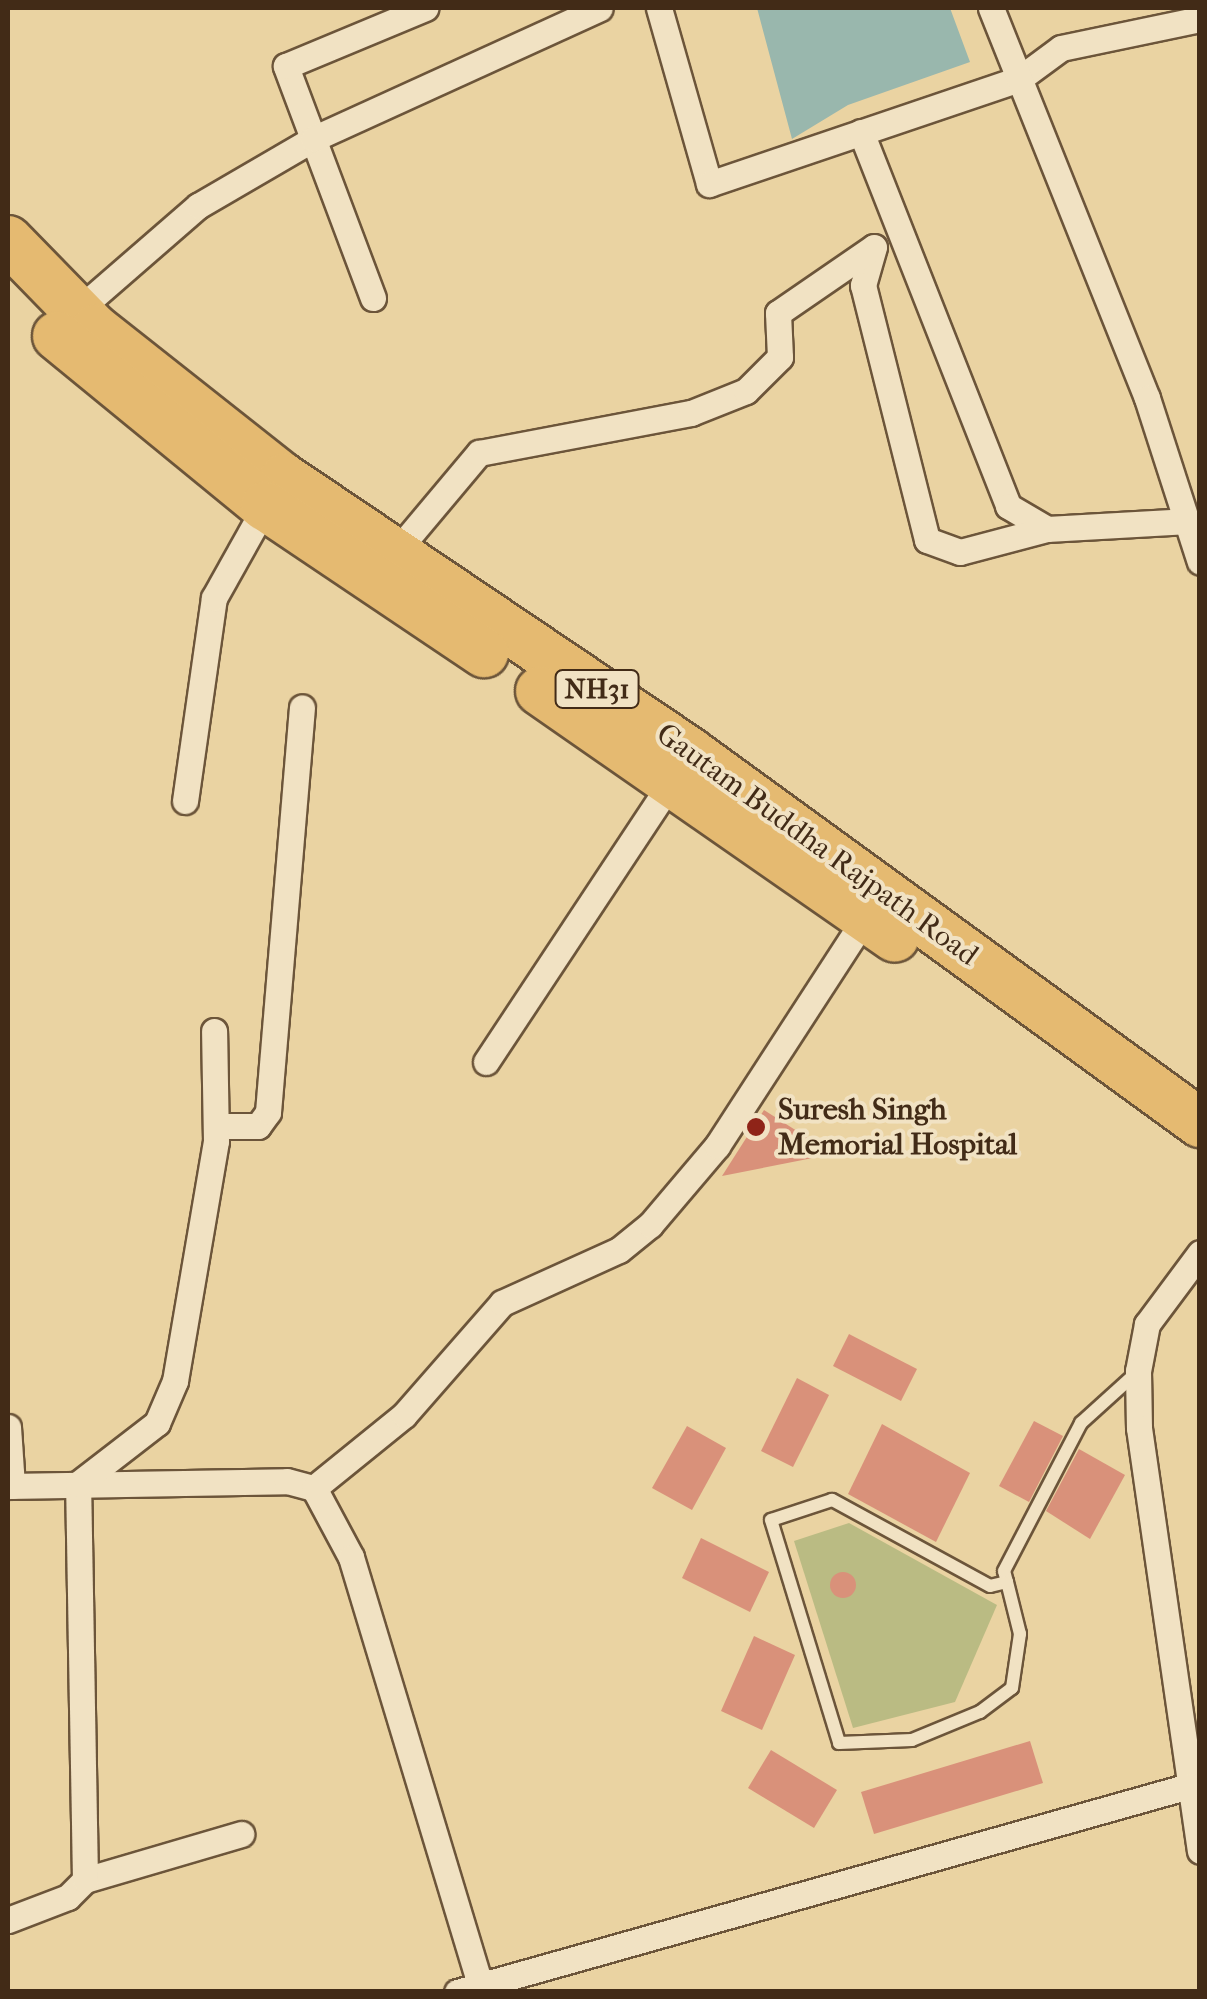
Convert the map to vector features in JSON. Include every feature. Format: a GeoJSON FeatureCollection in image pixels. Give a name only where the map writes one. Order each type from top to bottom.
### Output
{"type":"FeatureCollection","features":[{"type":"Feature","properties":{"kind":"highway","name":"Gautam Buddha Rajpath Road"},"geometry":{"type":"LineString","coordinates":[[8,240],[65,322],[274,492],[395,553],[680,768],[874,903],[1192,1104]]}},
{"type":"Feature","properties":{"kind":"highway","name":"NH31"},"geometry":{"type":"LineString","coordinates":[[8,285],[65,322]]}},
{"type":"Feature","properties":{"kind":"highway","name":"NH31"},"geometry":{"type":"LineString","coordinates":[[274,492],[680,768]]}},
{"type":"Feature","properties":{"kind":"highway","name":"NH31"},"geometry":{"type":"LineString","coordinates":[[874,903],[1200,1154]]}},
{"type":"Feature","properties":{"kind":"street"},"geometry":{"type":"LineString","coordinates":[[373,298],[286,66],[425,8]]}},
{"type":"Feature","properties":{"kind":"street"},"geometry":{"type":"LineString","coordinates":[[65,322],[198,206],[313,138],[600,8]]}},
{"type":"Feature","properties":{"kind":"street"},"geometry":{"type":"LineString","coordinates":[[659,8],[709,184],[1019,79],[1061,48],[1194,15]]}},
{"type":"Feature","properties":{"kind":"street"},"geometry":{"type":"LineString","coordinates":[[991,8],[1190,521],[1200,562]]}},
{"type":"Feature","properties":{"kind":"street"},"geometry":{"type":"LineString","coordinates":[[861,132],[1008,506],[1048,530]]}},
{"type":"Feature","properties":{"kind":"street"},"geometry":{"type":"LineString","coordinates":[[395,553],[480,453],[690,414],[746,391],[780,357],[778,314],[900,232]]}},
{"type":"Feature","properties":{"kind":"street"},"geometry":{"type":"LineString","coordinates":[[874,247],[863,284],[927,540],[960,552],[1048,530],[1190,521]]}},
{"type":"Feature","properties":{"kind":"street"},"geometry":{"type":"LineString","coordinates":[[185,800],[214,598],[274,492]]}},
{"type":"Feature","properties":{"kind":"street"},"geometry":{"type":"LineString","coordinates":[[216,1126],[258,1126],[268,1112],[302,707]]}},
{"type":"Feature","properties":{"kind":"street"},"geometry":{"type":"LineString","coordinates":[[486,1062],[680,768]]}},
{"type":"Feature","properties":{"kind":"street"},"geometry":{"type":"LineString","coordinates":[[314,1488],[404,1414],[502,1303],[620,1250],[650,1225],[718,1146],[874,903]]}},
{"type":"Feature","properties":{"kind":"street"},"geometry":{"type":"LineString","coordinates":[[86,1880],[78,1484],[166,1407],[216,1126],[214,1031]]}},
{"type":"Feature","properties":{"kind":"street"},"geometry":{"type":"LineString","coordinates":[[1200,1252],[1147,1324],[1138,1371],[1200,1851]]}},
{"type":"Feature","properties":{"kind":"street"},"geometry":{"type":"LineString","coordinates":[[8,1428],[10,1486],[287,1481],[314,1488],[352,1556],[469,1988],[1190,1786]]}},
{"type":"Feature","properties":{"kind":"street"},"geometry":{"type":"LineString","coordinates":[[8,1920],[68,1897],[86,1880],[242,1834]]}},
{"type":"Feature","properties":{"kind":"lane"},"geometry":{"type":"LineString","coordinates":[[1007,1582],[990,1586],[832,1500],[771,1520],[838,1743],[912,1740],[980,1712],[1012,1688],[1020,1634],[1007,1582],[1004,1571],[1082,1423],[1138,1371]]}},
{"type":"Feature","properties":{"kind":"green space"},"geometry":{"type":"Polygon","coordinates":[[[849,1523],[997,1605],[955,1702],[853,1728],[794,1541],[849,1523]]]}},
{"type":"Feature","properties":{"kind":"water"},"geometry":{"type":"Polygon","coordinates":[[[757,8],[950,8],[970,62],[848,105],[792,139],[757,8]]]}},
{"type":"Feature","properties":{"kind":"building"},"geometry":{"type":"Polygon","coordinates":[[[764,1110],[833,1154],[722,1176],[764,1110]]]}},
{"type":"Feature","properties":{"kind":"building"},"geometry":{"type":"Polygon","coordinates":[[[849,1334],[917,1369],[901,1401],[833,1366],[849,1334]]]}},
{"type":"Feature","properties":{"kind":"building"},"geometry":{"type":"Polygon","coordinates":[[[797,1378],[829,1395],[793,1467],[761,1451],[797,1378]]]}},
{"type":"Feature","properties":{"kind":"building"},"geometry":{"type":"Polygon","coordinates":[[[1034,1421],[1063,1436],[1029,1502],[999,1486],[1034,1421]]]}},
{"type":"Feature","properties":{"kind":"building"},"geometry":{"type":"Polygon","coordinates":[[[882,1424],[970,1473],[936,1542],[848,1494],[882,1424]]]}},
{"type":"Feature","properties":{"kind":"building"},"geometry":{"type":"Polygon","coordinates":[[[687,1426],[726,1448],[692,1510],[652,1488],[687,1426]]]}},
{"type":"Feature","properties":{"kind":"building"},"geometry":{"type":"Polygon","coordinates":[[[1079,1449],[1125,1475],[1090,1539],[1046,1511],[1079,1449]]]}},
{"type":"Feature","properties":{"kind":"building"},"geometry":{"type":"Polygon","coordinates":[[[701,1538],[769,1572],[750,1612],[682,1578],[701,1538]]]}},
{"type":"Feature","properties":{"kind":"building"},"geometry":{"type":"Polygon","coordinates":[[[843,1572],[852,1576],[856,1585],[852,1594],[843,1598],[834,1594],[830,1585],[834,1576],[843,1572]]]}},
{"type":"Feature","properties":{"kind":"building"},"geometry":{"type":"Polygon","coordinates":[[[754,1636],[795,1655],[762,1730],[721,1711],[754,1636]]]}},
{"type":"Feature","properties":{"kind":"building"},"geometry":{"type":"Polygon","coordinates":[[[1030,1741],[1043,1783],[874,1834],[861,1792],[1030,1741]]]}},
{"type":"Feature","properties":{"kind":"building"},"geometry":{"type":"Polygon","coordinates":[[[771,1750],[837,1790],[814,1828],[748,1788],[771,1750]]]}},
{"type":"Feature","properties":{"kind":"place","name":"Suresh Singh Memorial Hospital"},"geometry":{"type":"Point","coordinates":[756,1127]}}]}
